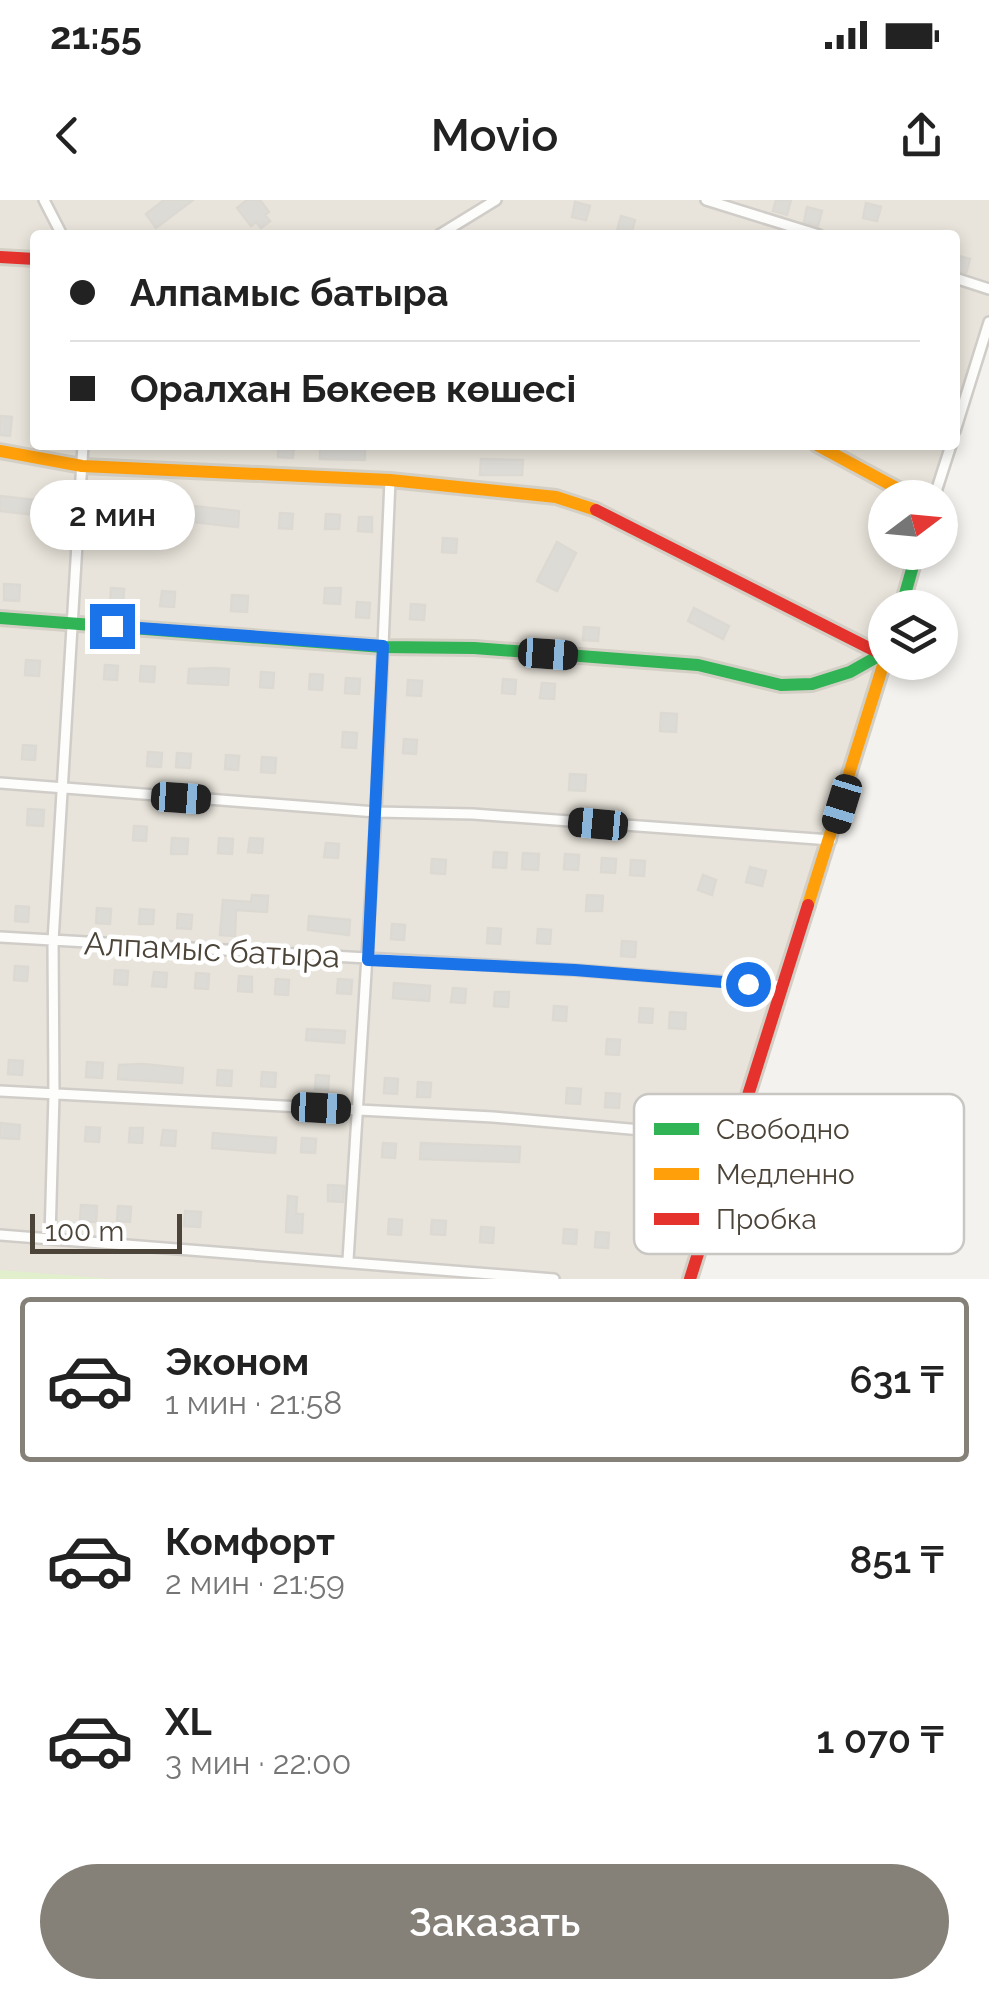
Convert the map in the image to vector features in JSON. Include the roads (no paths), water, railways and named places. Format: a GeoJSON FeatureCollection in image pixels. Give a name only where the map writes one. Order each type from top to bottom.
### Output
{"type":"FeatureCollection","features":[{"type":"Feature","properties":{"kind":"street"},"geometry":{"type":"LineString","coordinates":[[44,200],[59,230]]}},
{"type":"Feature","properties":{"kind":"street"},"geometry":{"type":"LineString","coordinates":[[447,230],[496,200]]}},
{"type":"Feature","properties":{"kind":"street"},"geometry":{"type":"LineString","coordinates":[[706,200],[803,230]]}},
{"type":"Feature","properties":{"kind":"street"},"geometry":{"type":"LineString","coordinates":[[0,257],[30,259]]}},
{"type":"Feature","properties":{"kind":"street"},"geometry":{"type":"LineString","coordinates":[[960,279],[989,288]]}},
{"type":"Feature","properties":{"kind":"street"},"geometry":{"type":"LineString","coordinates":[[960,415],[989,322]]}},
{"type":"Feature","properties":{"kind":"street"},"geometry":{"type":"LineString","coordinates":[[50,1236],[53,941],[83,450]]}},
{"type":"Feature","properties":{"kind":"street"},"geometry":{"type":"LineString","coordinates":[[825,450],[881,480]]}},
{"type":"Feature","properties":{"kind":"street"},"geometry":{"type":"LineString","coordinates":[[939,480],[948,450]]}},
{"type":"Feature","properties":{"kind":"street"},"geometry":{"type":"LineString","coordinates":[[0,451],[82,466],[390,480],[556,496],[868,648]]}},
{"type":"Feature","properties":{"kind":"street"},"geometry":{"type":"LineString","coordinates":[[348,1260],[376,812],[390,480]]}},
{"type":"Feature","properties":{"kind":"street"},"geometry":{"type":"LineString","coordinates":[[0,618],[698,665],[781,685],[824,680],[868,664]]}},
{"type":"Feature","properties":{"kind":"street"},"geometry":{"type":"LineString","coordinates":[[747,1094],[830,840],[877,680]]}},
{"type":"Feature","properties":{"kind":"street"},"geometry":{"type":"LineString","coordinates":[[0,784],[830,840]]}},
{"type":"Feature","properties":{"kind":"street","name":"Алпамыс батыра"},"geometry":{"type":"LineString","coordinates":[[0,936],[783,986]]}},
{"type":"Feature","properties":{"kind":"street"},"geometry":{"type":"LineString","coordinates":[[0,1090],[493,1117],[634,1129]]}},
{"type":"Feature","properties":{"kind":"street"},"geometry":{"type":"LineString","coordinates":[[0,1235],[554,1279]]}},
{"type":"Feature","properties":{"kind":"street"},"geometry":{"type":"LineString","coordinates":[[690,1279],[697,1254]]}}]}
